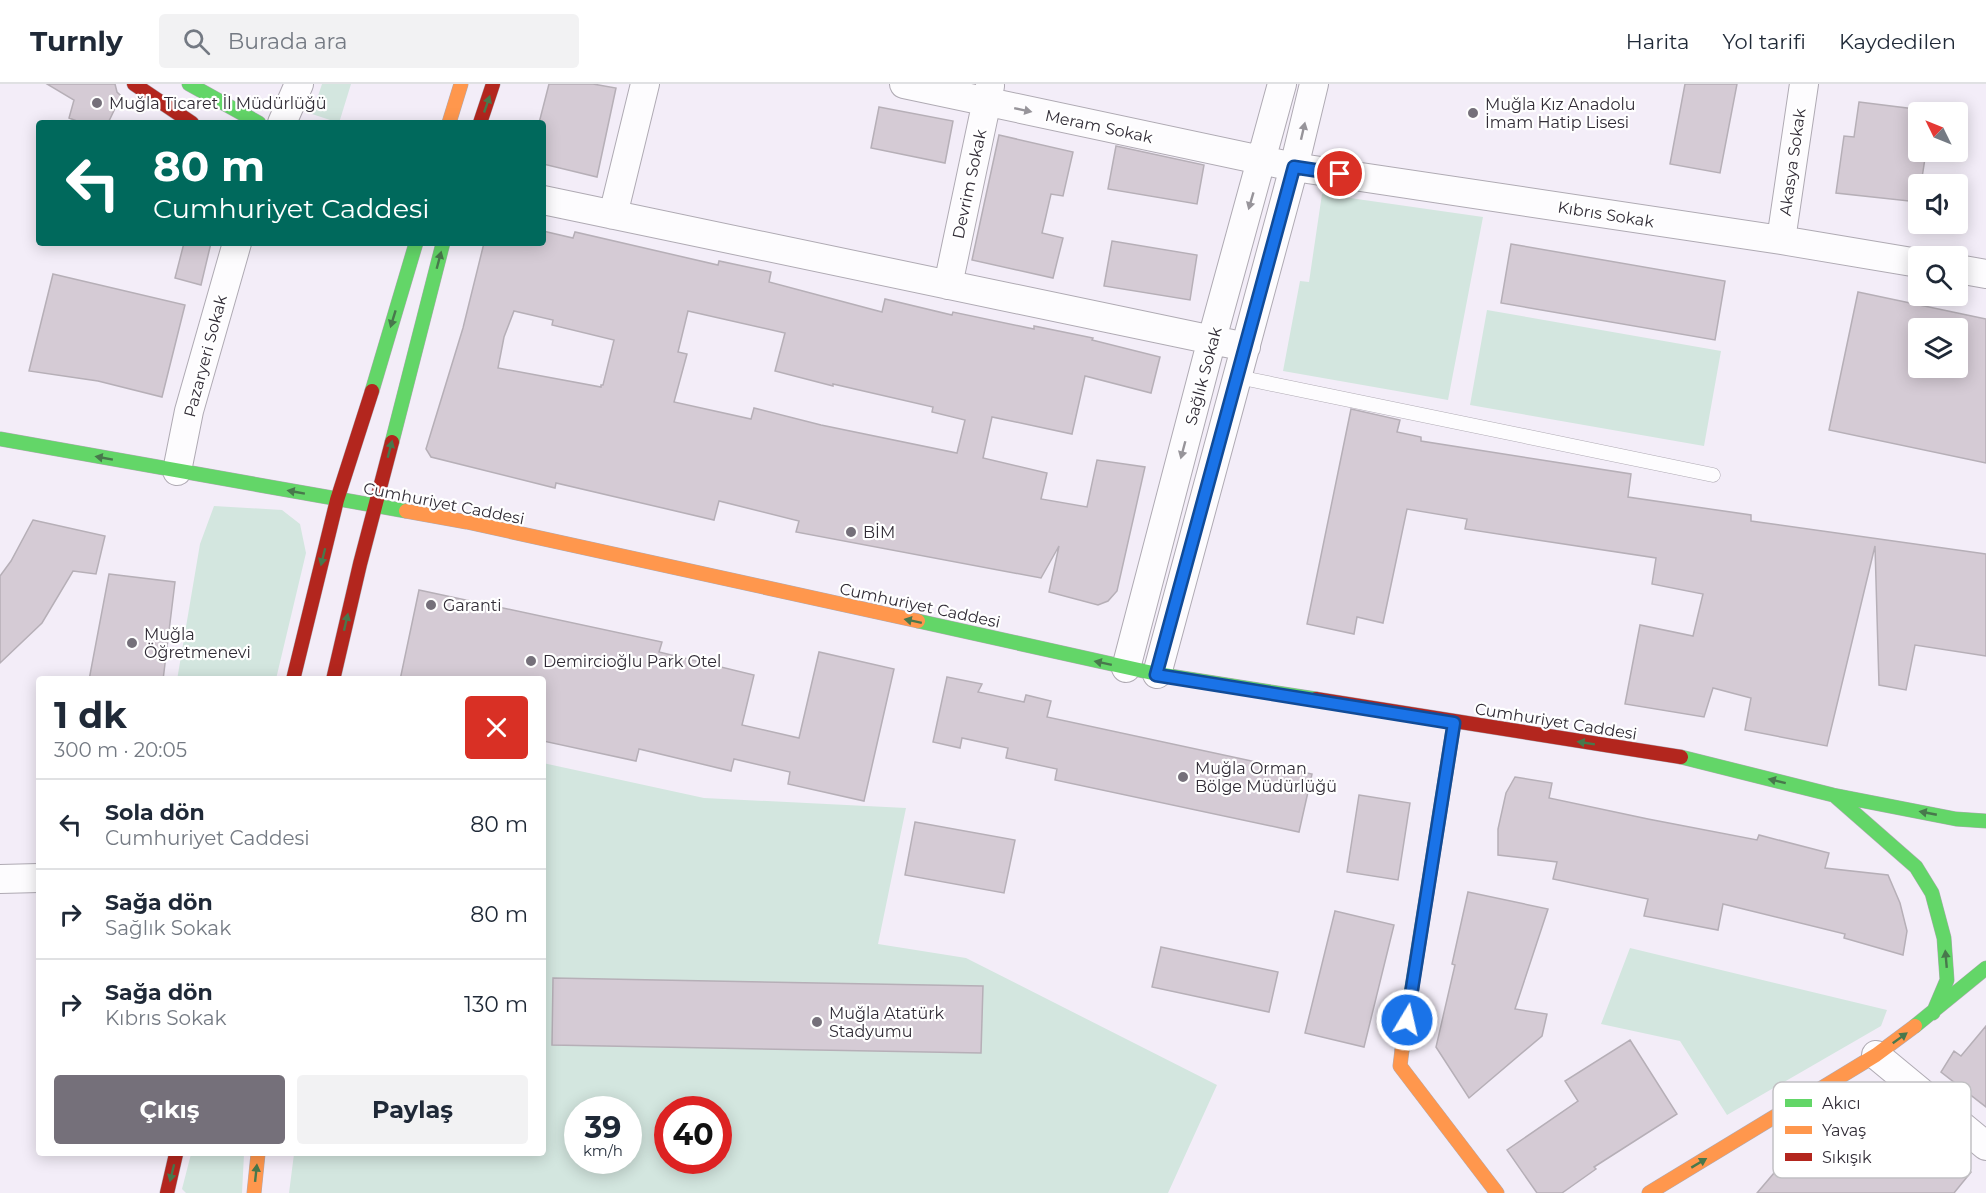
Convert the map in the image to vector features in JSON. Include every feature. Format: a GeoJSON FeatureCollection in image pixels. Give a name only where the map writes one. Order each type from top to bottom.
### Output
{"type":"FeatureCollection","features":[{"type":"Feature","properties":{"kind":"main road"},"geometry":{"type":"LineString","coordinates":[[134,84],[188,120]]}},
{"type":"Feature","properties":{"kind":"main road"},"geometry":{"type":"LineString","coordinates":[[189,84],[254,120]]}},
{"type":"Feature","properties":{"kind":"main road"},"geometry":{"type":"LineString","coordinates":[[450,120],[461,84]]}},
{"type":"Feature","properties":{"kind":"main road"},"geometry":{"type":"LineString","coordinates":[[481,120],[494,84]]}},
{"type":"Feature","properties":{"kind":"main road"},"geometry":{"type":"LineString","coordinates":[[294,676],[337,500],[415,246]]}},
{"type":"Feature","properties":{"kind":"main road"},"geometry":{"type":"LineString","coordinates":[[334,676],[442,246]]}},
{"type":"Feature","properties":{"kind":"main road","name":"Cumhuriyet Caddesi"},"geometry":{"type":"LineString","coordinates":[[0,439],[467,522],[1156,675],[1684,758],[1833,795],[1956,819],[1986,821]]}},
{"type":"Feature","properties":{"kind":"main road"},"geometry":{"type":"LineString","coordinates":[[1454,723],[1400,1066],[1497,1193]]}},
{"type":"Feature","properties":{"kind":"main road"},"geometry":{"type":"LineString","coordinates":[[1833,795],[1916,867],[1932,893],[1944,938],[1947,980],[1932,1014]]}},
{"type":"Feature","properties":{"kind":"main road"},"geometry":{"type":"LineString","coordinates":[[1832,1082],[1876,1055],[1932,1014],[1986,968]]}},
{"type":"Feature","properties":{"kind":"main road"},"geometry":{"type":"LineString","coordinates":[[1649,1193],[1773,1118]]}},
{"type":"Feature","properties":{"kind":"main road"},"geometry":{"type":"LineString","coordinates":[[167,1193],[176,1156]]}},
{"type":"Feature","properties":{"kind":"main road"},"geometry":{"type":"LineString","coordinates":[[254,1193],[258,1156]]}},
{"type":"Feature","properties":{"kind":"street"},"geometry":{"type":"LineString","coordinates":[[283,120],[299,84]]}},
{"type":"Feature","properties":{"kind":"street"},"geometry":{"type":"LineString","coordinates":[[613,215],[645,84]]}},
{"type":"Feature","properties":{"kind":"street","name":"Meram Sokak"},"geometry":{"type":"LineString","coordinates":[[904,84],[989,93],[1294,167]]}},
{"type":"Feature","properties":{"kind":"street","name":"Sağlık Sokak"},"geometry":{"type":"LineString","coordinates":[[1126,668],[1212,339],[1263,161],[1282,84]]}},
{"type":"Feature","properties":{"kind":"street","name":"Sağlık Sokak"},"geometry":{"type":"LineString","coordinates":[[1156,675],[1238,377],[1314,84]]}},
{"type":"Feature","properties":{"kind":"street","name":"Akasya Sokak"},"geometry":{"type":"LineString","coordinates":[[1781,240],[1804,84]]}},
{"type":"Feature","properties":{"kind":"street","name":"Devrim Sokak"},"geometry":{"type":"LineString","coordinates":[[948,285],[989,93]]}},
{"type":"Feature","properties":{"kind":"street","name":"Kıbrıs Sokak"},"geometry":{"type":"LineString","coordinates":[[1294,167],[1908,261]]}},
{"type":"Feature","properties":{"kind":"street"},"geometry":{"type":"LineString","coordinates":[[546,201],[1246,346]]}},
{"type":"Feature","properties":{"kind":"street","name":"Pazaryeri Sokak"},"geometry":{"type":"LineString","coordinates":[[177,471],[189,411],[236,246]]}},
{"type":"Feature","properties":{"kind":"street"},"geometry":{"type":"LineString","coordinates":[[1968,271],[1986,274]]}},
{"type":"Feature","properties":{"kind":"street"},"geometry":{"type":"LineString","coordinates":[[0,879],[36,878]]}},
{"type":"Feature","properties":{"kind":"street"},"geometry":{"type":"LineString","coordinates":[[1876,1055],[1909,1082]]}},
{"type":"Feature","properties":{"kind":"street"},"geometry":{"type":"LineString","coordinates":[[1971,1134],[1986,1146]]}},
{"type":"Feature","properties":{"kind":"lane"},"geometry":{"type":"LineString","coordinates":[[1238,377],[1713,475]]}},
{"type":"Feature","properties":{"kind":"shaded area"},"geometry":{"type":"Polygon","coordinates":[[[322,84],[351,84],[340,120],[330,120],[312,114],[322,84]]]}},
{"type":"Feature","properties":{"kind":"shaded area"},"geometry":{"type":"Polygon","coordinates":[[[1322,194],[1483,217],[1448,400],[1283,371],[1300,281],[1309,282],[1322,194]]]}},
{"type":"Feature","properties":{"kind":"shaded area"},"geometry":{"type":"Polygon","coordinates":[[[1487,310],[1721,351],[1704,446],[1470,405],[1487,310]]]}},
{"type":"Feature","properties":{"kind":"shaded area"},"geometry":{"type":"Polygon","coordinates":[[[214,506],[282,510],[300,524],[306,553],[277,676],[178,676],[200,544],[214,506]]]}},
{"type":"Feature","properties":{"kind":"shaded area","name":"Muğla Atatürk Stadyumu"},"geometry":{"type":"Polygon","coordinates":[[[546,764],[704,798],[906,808],[878,944],[966,958],[1217,1085],[1168,1193],[289,1193],[294,1156],[546,1156],[546,764]]]}},
{"type":"Feature","properties":{"kind":"shaded area"},"geometry":{"type":"Polygon","coordinates":[[[1630,948],[1887,1010],[1881,1026],[1784,1082],[1773,1082],[1773,1088],[1727,1115],[1680,1041],[1601,1024],[1630,948]]]}},
{"type":"Feature","properties":{"kind":"shaded area"},"geometry":{"type":"Polygon","coordinates":[[[190,1156],[244,1156],[242,1193],[186,1193],[182,1189],[190,1156]]]}},
{"type":"Feature","properties":{"kind":"building"},"geometry":{"type":"Polygon","coordinates":[[[47,84],[115,84],[121,96],[109,120],[69,118],[74,100],[47,84]]]}},
{"type":"Feature","properties":{"kind":"building"},"geometry":{"type":"Polygon","coordinates":[[[549,84],[593,84],[616,88],[597,177],[546,165],[546,120],[540,120],[549,84]]]}},
{"type":"Feature","properties":{"kind":"building"},"geometry":{"type":"Polygon","coordinates":[[[1685,84],[1737,84],[1720,173],[1670,164],[1685,84]]]}},
{"type":"Feature","properties":{"kind":"building"},"geometry":{"type":"Polygon","coordinates":[[[1859,102],[1908,108],[1908,162],[1924,162],[1923,174],[1908,174],[1908,201],[1836,193],[1844,136],[1854,137],[1859,102]]]}},
{"type":"Feature","properties":{"kind":"building"},"geometry":{"type":"Polygon","coordinates":[[[879,107],[953,121],[945,163],[871,148],[879,107]]]}},
{"type":"Feature","properties":{"kind":"building"},"geometry":{"type":"Polygon","coordinates":[[[999,135],[1073,152],[1063,196],[1051,194],[1042,233],[1063,238],[1053,278],[972,260],[999,135]]]}},
{"type":"Feature","properties":{"kind":"building"},"geometry":{"type":"Polygon","coordinates":[[[1116,146],[1204,165],[1197,204],[1108,189],[1116,146]]]}},
{"type":"Feature","properties":{"kind":"building"},"geometry":{"type":"Polygon","coordinates":[[[546,232],[573,238],[575,232],[718,265],[719,261],[771,272],[769,282],[882,312],[885,299],[952,315],[953,312],[1034,329],[1034,326],[1093,338],[1092,340],[1160,357],[1151,393],[1085,376],[1072,434],[992,417],[983,458],[1047,473],[1041,499],[1087,507],[1097,460],[1145,467],[1117,591],[1108,601],[1098,605],[1049,592],[1059,546],[1041,578],[796,532],[799,521],[719,501],[714,520],[556,483],[555,488],[431,457],[426,449],[463,328],[483,246],[546,246],[546,232]],[[514,311],[504,337],[498,368],[601,387],[614,340],[552,325],[553,320],[514,311]],[[688,311],[678,352],[687,354],[674,402],[751,419],[754,408],[821,425],[957,453],[965,420],[932,412],[933,407],[775,371],[785,333],[688,311]]]}},
{"type":"Feature","properties":{"kind":"building"},"geometry":{"type":"Polygon","coordinates":[[[1112,241],[1197,255],[1190,300],[1104,286],[1112,241]]]}},
{"type":"Feature","properties":{"kind":"building"},"geometry":{"type":"Polygon","coordinates":[[[1511,244],[1725,281],[1715,340],[1501,303],[1511,244]]]}},
{"type":"Feature","properties":{"kind":"building"},"geometry":{"type":"Polygon","coordinates":[[[183,246],[210,246],[201,285],[175,278],[183,246]]]}},
{"type":"Feature","properties":{"kind":"building"},"geometry":{"type":"Polygon","coordinates":[[[53,274],[185,305],[162,397],[98,381],[29,371],[53,274]]]}},
{"type":"Feature","properties":{"kind":"building"},"geometry":{"type":"Polygon","coordinates":[[[1858,292],[1908,303],[1908,306],[1924,306],[1986,319],[1986,463],[1829,430],[1858,292]]]}},
{"type":"Feature","properties":{"kind":"building"},"geometry":{"type":"Polygon","coordinates":[[[1351,409],[1400,420],[1397,432],[1421,437],[1421,441],[1631,474],[1628,497],[1751,515],[1751,521],[1986,554],[1986,656],[1915,645],[1906,690],[1879,685],[1875,546],[1827,746],[1745,730],[1751,698],[1713,688],[1704,717],[1625,704],[1640,625],[1693,636],[1703,594],[1652,584],[1656,558],[1465,529],[1467,519],[1407,509],[1383,623],[1357,617],[1354,634],[1307,624],[1351,409]]]}},
{"type":"Feature","properties":{"kind":"building"},"geometry":{"type":"Polygon","coordinates":[[[33,520],[105,536],[96,574],[73,571],[42,623],[0,663],[0,576],[11,561],[33,520]]]}},
{"type":"Feature","properties":{"kind":"building","name":"Muğla Öğretmenevi"},"geometry":{"type":"Polygon","coordinates":[[[109,574],[175,582],[163,676],[90,676],[109,574]]]}},
{"type":"Feature","properties":{"kind":"building"},"geometry":{"type":"Polygon","coordinates":[[[419,590],[662,642],[659,652],[754,675],[742,725],[799,738],[819,652],[894,669],[864,801],[788,784],[790,772],[734,759],[731,771],[639,749],[636,761],[546,742],[546,676],[401,676],[419,590]]]}},
{"type":"Feature","properties":{"kind":"building","name":"Muğla Orman Bölge Müdürlüğü"},"geometry":{"type":"Polygon","coordinates":[[[947,677],[982,684],[978,692],[1024,702],[1026,695],[1051,701],[1047,717],[1312,774],[1299,832],[1055,780],[1057,769],[1006,758],[1008,748],[962,738],[960,748],[933,742],[947,677]]]}},
{"type":"Feature","properties":{"kind":"building"},"geometry":{"type":"Polygon","coordinates":[[[1515,777],[1552,783],[1549,798],[1757,840],[1759,835],[1829,853],[1825,868],[1888,875],[1900,903],[1907,931],[1903,955],[1844,938],[1845,934],[1723,904],[1718,930],[1644,916],[1648,899],[1553,879],[1557,862],[1498,855],[1498,829],[1506,793],[1515,777]]]}},
{"type":"Feature","properties":{"kind":"building"},"geometry":{"type":"Polygon","coordinates":[[[1359,795],[1410,803],[1398,880],[1347,872],[1359,795]]]}},
{"type":"Feature","properties":{"kind":"building"},"geometry":{"type":"Polygon","coordinates":[[[915,822],[1015,840],[1004,893],[905,875],[915,822]]]}},
{"type":"Feature","properties":{"kind":"building"},"geometry":{"type":"Polygon","coordinates":[[[1468,892],[1548,909],[1515,1009],[1547,1014],[1542,1036],[1469,1098],[1436,1047],[1455,965],[1452,964],[1468,892]]]}},
{"type":"Feature","properties":{"kind":"building"},"geometry":{"type":"Polygon","coordinates":[[[1335,911],[1394,925],[1364,1047],[1305,1033],[1335,911]]]}},
{"type":"Feature","properties":{"kind":"building"},"geometry":{"type":"Polygon","coordinates":[[[1161,947],[1278,972],[1269,1012],[1152,987],[1161,947]]]}},
{"type":"Feature","properties":{"kind":"building"},"geometry":{"type":"Polygon","coordinates":[[[553,978],[983,986],[981,1053],[552,1045],[553,978]]]}},
{"type":"Feature","properties":{"kind":"building"},"geometry":{"type":"Polygon","coordinates":[[[1986,1026],[1986,1107],[1971,1095],[1971,1082],[1954,1082],[1941,1072],[1954,1051],[1961,1056],[1986,1026]]]}},
{"type":"Feature","properties":{"kind":"building"},"geometry":{"type":"Polygon","coordinates":[[[1630,1040],[1677,1114],[1594,1167],[1596,1169],[1562,1193],[1537,1193],[1507,1150],[1578,1101],[1565,1081],[1630,1040]]]}},
{"type":"Feature","properties":{"kind":"building"},"geometry":{"type":"Polygon","coordinates":[[[1773,1174],[1773,1178],[1966,1178],[1954,1193],[1757,1193],[1773,1174]]]}},
{"type":"Feature","properties":{"kind":"traffic: fast"},"geometry":{"type":"LineString","coordinates":[[189,84],[254,120]]}},
{"type":"Feature","properties":{"kind":"traffic: fast"},"geometry":{"type":"LineString","coordinates":[[372,391],[415,246]]}},
{"type":"Feature","properties":{"kind":"traffic: fast"},"geometry":{"type":"LineString","coordinates":[[392,442],[442,246]]}},
{"type":"Feature","properties":{"kind":"traffic: fast"},"geometry":{"type":"LineString","coordinates":[[0,439],[406,511]]}},
{"type":"Feature","properties":{"kind":"traffic: fast"},"geometry":{"type":"LineString","coordinates":[[918,621],[1157,674],[1316,699]]}},
{"type":"Feature","properties":{"kind":"traffic: fast"},"geometry":{"type":"LineString","coordinates":[[1402,1050],[1454,723]]}},
{"type":"Feature","properties":{"kind":"traffic: fast"},"geometry":{"type":"LineString","coordinates":[[1681,757],[1833,795],[1956,819],[1986,821]]}},
{"type":"Feature","properties":{"kind":"traffic: fast"},"geometry":{"type":"LineString","coordinates":[[1835,796],[1916,867],[1932,893],[1944,938],[1947,980],[1933,1013]]}},
{"type":"Feature","properties":{"kind":"traffic: fast"},"geometry":{"type":"LineString","coordinates":[[1915,1026],[1986,968]]}},
{"type":"Feature","properties":{"kind":"traffic: slow"},"geometry":{"type":"LineString","coordinates":[[450,120],[461,84]]}},
{"type":"Feature","properties":{"kind":"traffic: slow"},"geometry":{"type":"LineString","coordinates":[[406,511],[467,522],[918,621]]}},
{"type":"Feature","properties":{"kind":"traffic: slow"},"geometry":{"type":"LineString","coordinates":[[1832,1082],[1876,1055],[1915,1026]]}},
{"type":"Feature","properties":{"kind":"traffic: slow"},"geometry":{"type":"LineString","coordinates":[[1402,1050],[1400,1066],[1497,1193]]}},
{"type":"Feature","properties":{"kind":"traffic: slow"},"geometry":{"type":"LineString","coordinates":[[1649,1193],[1773,1118]]}},
{"type":"Feature","properties":{"kind":"traffic: slow"},"geometry":{"type":"LineString","coordinates":[[254,1193],[258,1156]]}},
{"type":"Feature","properties":{"kind":"traffic: jam"},"geometry":{"type":"LineString","coordinates":[[134,84],[188,120]]}},
{"type":"Feature","properties":{"kind":"traffic: jam"},"geometry":{"type":"LineString","coordinates":[[481,120],[493,84]]}},
{"type":"Feature","properties":{"kind":"traffic: jam"},"geometry":{"type":"LineString","coordinates":[[294,676],[337,500],[372,391]]}},
{"type":"Feature","properties":{"kind":"traffic: jam"},"geometry":{"type":"LineString","coordinates":[[334,676],[392,442]]}},
{"type":"Feature","properties":{"kind":"traffic: jam"},"geometry":{"type":"LineString","coordinates":[[1316,699],[1681,757]]}},
{"type":"Feature","properties":{"kind":"traffic: jam"},"geometry":{"type":"LineString","coordinates":[[167,1193],[176,1156]]}},
{"type":"Feature","properties":{"kind":"place","name":"Muğla Ticaret İl Müdürlüğü"},"geometry":{"type":"Point","coordinates":[97,103]}},
{"type":"Feature","properties":{"kind":"place","name":"Muğla Kız Anadolu İmam Hatip Lisesi"},"geometry":{"type":"Point","coordinates":[1473,113]}},
{"type":"Feature","properties":{"kind":"place","name":"BİM"},"geometry":{"type":"Point","coordinates":[851,532]}},
{"type":"Feature","properties":{"kind":"place","name":"Garanti"},"geometry":{"type":"Point","coordinates":[431,605]}},
{"type":"Feature","properties":{"kind":"place","name":"Muğla Öğretmenevi"},"geometry":{"type":"Point","coordinates":[132,643]}},
{"type":"Feature","properties":{"kind":"place","name":"Demircioğlu Park Otel"},"geometry":{"type":"Point","coordinates":[531,661]}},
{"type":"Feature","properties":{"kind":"place","name":"Muğla Orman Bölge Müdürlüğü"},"geometry":{"type":"Point","coordinates":[1183,777]}},
{"type":"Feature","properties":{"kind":"place","name":"Muğla Atatürk Stadyumu"},"geometry":{"type":"Point","coordinates":[817,1022]}},
{"type":"Feature","properties":{"kind":"route"},"geometry":{"type":"LineString","coordinates":[[1340,174],[1294,167],[1156,675],[1454,723],[1407,1020]]}}]}
